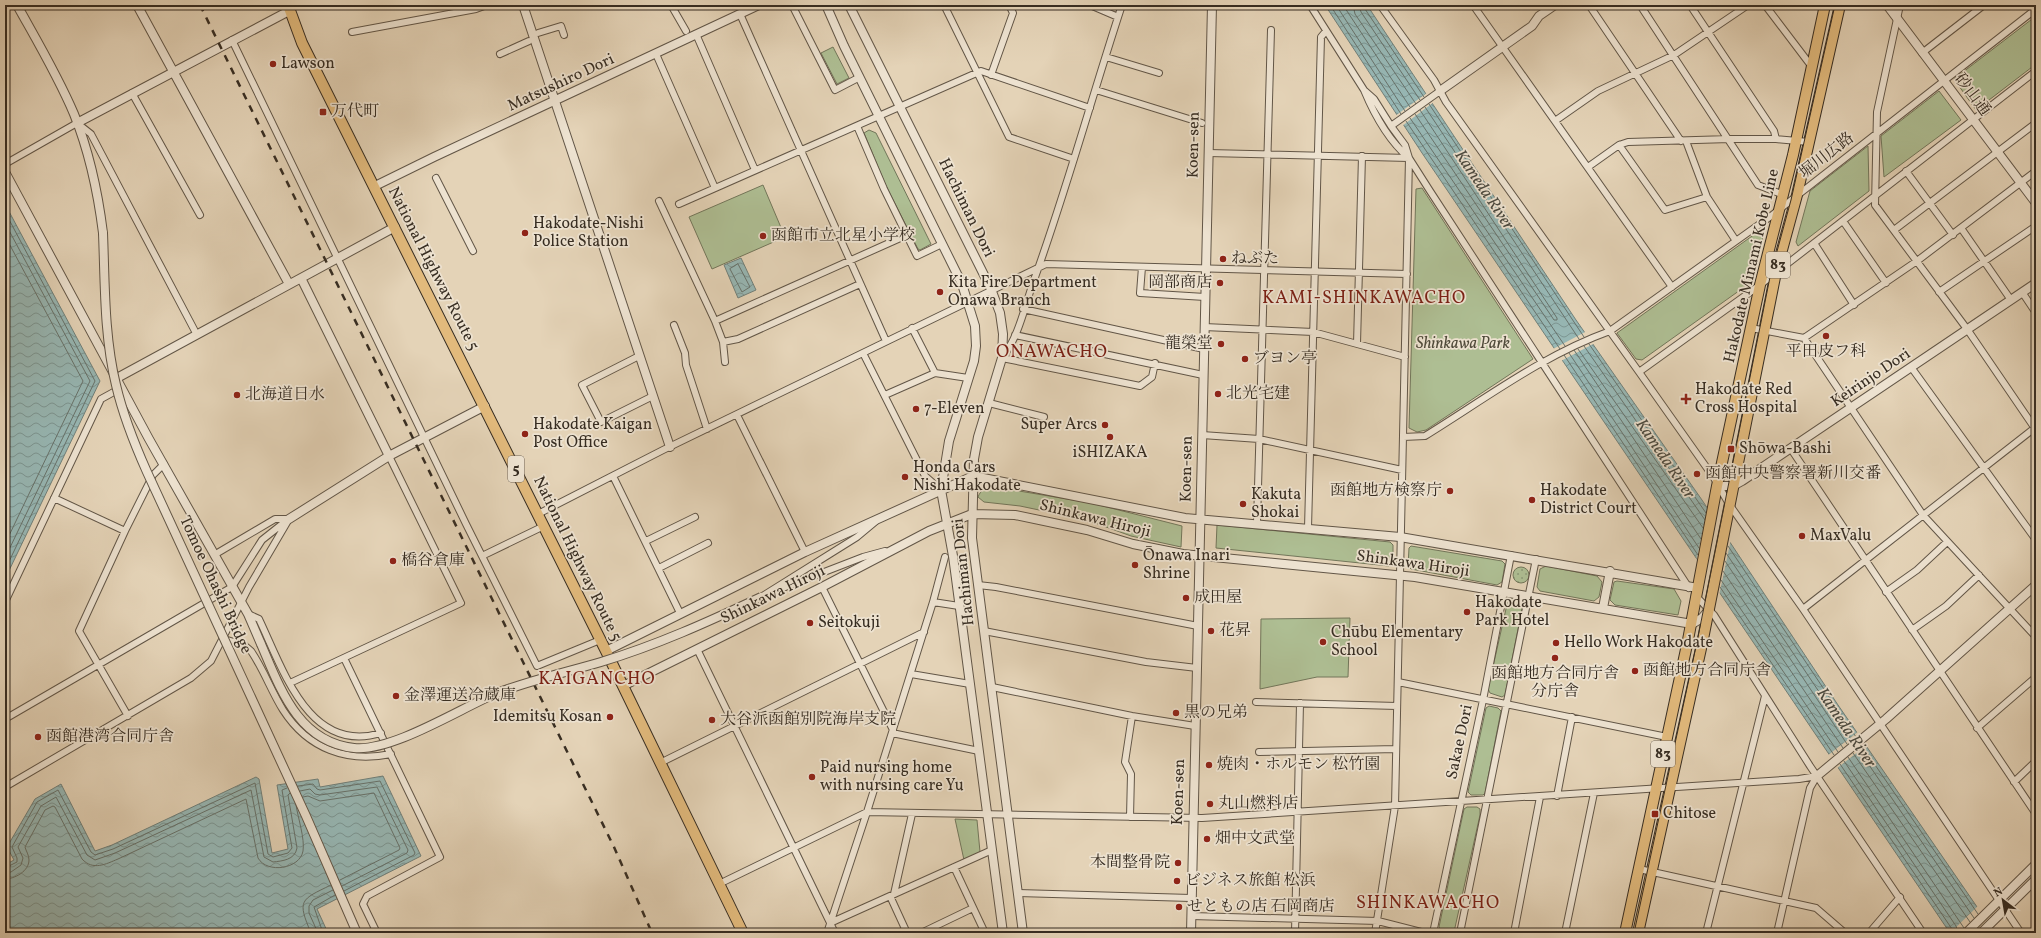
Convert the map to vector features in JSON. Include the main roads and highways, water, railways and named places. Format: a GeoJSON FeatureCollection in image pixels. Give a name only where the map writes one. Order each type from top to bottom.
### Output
{"type":"FeatureCollection","features":[{"type":"Feature","properties":{"kind":"main road","name":"Hakodate Minami Kobe Line"},"geometry":{"type":"LineString","coordinates":[[1625,933],[1692,624],[1717,486],[1760,285],[1781,207],[1825,5]]}},
{"type":"Feature","properties":{"kind":"main road","name":"83"},"geometry":{"type":"LineString","coordinates":[[1638,933],[1709,609],[1732,486],[1776,272],[1797,195],[1840,5]]}},
{"type":"Feature","properties":{"kind":"main road","name":"National Highway Route 5"},"geometry":{"type":"LineString","coordinates":[[289,8],[302,43],[485,406],[743,933]]}},
{"type":"Feature","properties":{"kind":"water","name":"Kameda River"},"geometry":{"type":"Polygon","coordinates":[[[1325,5],[1367,5],[1576,320],[1702,500],[1838,705],[1995,933],[1950,933],[1422,153],[1325,5]]]}},
{"type":"Feature","properties":{"kind":"water"},"geometry":{"type":"Polygon","coordinates":[[[5,204],[100,381],[5,579],[5,204]]]}},
{"type":"Feature","properties":{"kind":"water"},"geometry":{"type":"Polygon","coordinates":[[[741,258],[756,290],[738,298],[724,265],[741,258]]]}},
{"type":"Feature","properties":{"kind":"water"},"geometry":{"type":"Polygon","coordinates":[[[383,776],[421,856],[317,909],[328,933],[5,933],[5,865],[14,860],[7,847],[35,799],[61,784],[95,851],[112,845],[256,777],[259,779],[272,853],[288,849],[277,785],[318,779],[320,787],[383,776]]]}},
{"type":"Feature","properties":{"kind":"tram line"},"geometry":{"type":"LineString","coordinates":[[1634,933],[1697,642],[1770,277],[1791,200],[1835,5]]}},
{"type":"Feature","properties":{"kind":"railway"},"geometry":{"type":"LineString","coordinates":[[200,5],[614,847],[652,933]]}},
{"type":"Feature","properties":{"kind":"place","name":"Lawson"},"geometry":{"type":"Point","coordinates":[273,64]}},
{"type":"Feature","properties":{"kind":"place","name":"万代町"},"geometry":{"type":"Point","coordinates":[323,112]}},
{"type":"Feature","properties":{"kind":"place","name":"Hakodate-Nishi Police Station"},"geometry":{"type":"Point","coordinates":[525,233]}},
{"type":"Feature","properties":{"kind":"place","name":"函館市立北星小学校"},"geometry":{"type":"Point","coordinates":[763,236]}},
{"type":"Feature","properties":{"kind":"place","name":"ねぶた"},"geometry":{"type":"Point","coordinates":[1223,259]}},
{"type":"Feature","properties":{"kind":"place","name":"岡部商店"},"geometry":{"type":"Point","coordinates":[1220,283]}},
{"type":"Feature","properties":{"kind":"place","name":"Kita Fire Department Onawa Branch"},"geometry":{"type":"Point","coordinates":[940,292]}},
{"type":"Feature","properties":{"kind":"place","name":"平田皮フ科"},"geometry":{"type":"Point","coordinates":[1826,336]}},
{"type":"Feature","properties":{"kind":"place","name":"龍榮堂"},"geometry":{"type":"Point","coordinates":[1221,344]}},
{"type":"Feature","properties":{"kind":"place","name":"ブヨン亭"},"geometry":{"type":"Point","coordinates":[1245,359]}},
{"type":"Feature","properties":{"kind":"place","name":"北光宅建"},"geometry":{"type":"Point","coordinates":[1218,394]}},
{"type":"Feature","properties":{"kind":"place","name":"北海道日水"},"geometry":{"type":"Point","coordinates":[237,395]}},
{"type":"Feature","properties":{"kind":"place","name":"Hakodate Red Cross Hospital"},"geometry":{"type":"Point","coordinates":[1686,399]}},
{"type":"Feature","properties":{"kind":"place","name":"7-Eleven"},"geometry":{"type":"Point","coordinates":[916,409]}},
{"type":"Feature","properties":{"kind":"place","name":"Super Arcs"},"geometry":{"type":"Point","coordinates":[1105,425]}},
{"type":"Feature","properties":{"kind":"place","name":"Hakodate Kaigan Post Office"},"geometry":{"type":"Point","coordinates":[525,434]}},
{"type":"Feature","properties":{"kind":"place","name":"iSHIZAKA"},"geometry":{"type":"Point","coordinates":[1110,437]}},
{"type":"Feature","properties":{"kind":"place","name":"Shōwa-Bashi"},"geometry":{"type":"Point","coordinates":[1731,449]}},
{"type":"Feature","properties":{"kind":"place","name":"函館中央警察署新川交番"},"geometry":{"type":"Point","coordinates":[1697,474]}},
{"type":"Feature","properties":{"kind":"place","name":"Honda Cars Nishi Hakodate"},"geometry":{"type":"Point","coordinates":[905,477]}},
{"type":"Feature","properties":{"kind":"place","name":"函館地方検察庁"},"geometry":{"type":"Point","coordinates":[1450,491]}},
{"type":"Feature","properties":{"kind":"place","name":"Hakodate District Court"},"geometry":{"type":"Point","coordinates":[1532,500]}},
{"type":"Feature","properties":{"kind":"place","name":"Kakuta Shokai"},"geometry":{"type":"Point","coordinates":[1243,504]}},
{"type":"Feature","properties":{"kind":"place","name":"MaxValu"},"geometry":{"type":"Point","coordinates":[1802,536]}},
{"type":"Feature","properties":{"kind":"place","name":"橋谷倉庫"},"geometry":{"type":"Point","coordinates":[393,561]}},
{"type":"Feature","properties":{"kind":"place","name":"Ōnawa Inari Shrine"},"geometry":{"type":"Point","coordinates":[1135,565]}},
{"type":"Feature","properties":{"kind":"place","name":"成田屋"},"geometry":{"type":"Point","coordinates":[1186,598]}},
{"type":"Feature","properties":{"kind":"place","name":"Hakodate Park Hotel"},"geometry":{"type":"Point","coordinates":[1467,612]}},
{"type":"Feature","properties":{"kind":"place","name":"Seitokuji"},"geometry":{"type":"Point","coordinates":[810,623]}},
{"type":"Feature","properties":{"kind":"place","name":"花昇"},"geometry":{"type":"Point","coordinates":[1211,631]}},
{"type":"Feature","properties":{"kind":"place","name":"Chūbu Elementary School"},"geometry":{"type":"Point","coordinates":[1323,642]}},
{"type":"Feature","properties":{"kind":"place","name":"Hello Work Hakodate"},"geometry":{"type":"Point","coordinates":[1556,643]}},
{"type":"Feature","properties":{"kind":"place","name":"函館地方合同庁舎 分庁舎"},"geometry":{"type":"Point","coordinates":[1555,658]}},
{"type":"Feature","properties":{"kind":"place","name":"函館地方合同庁舎"},"geometry":{"type":"Point","coordinates":[1635,671]}},
{"type":"Feature","properties":{"kind":"place","name":"金澤運送冷蔵庫"},"geometry":{"type":"Point","coordinates":[396,696]}},
{"type":"Feature","properties":{"kind":"place","name":"黒の兄弟"},"geometry":{"type":"Point","coordinates":[1176,713]}},
{"type":"Feature","properties":{"kind":"place","name":"Idemitsu Kosan"},"geometry":{"type":"Point","coordinates":[610,717]}},
{"type":"Feature","properties":{"kind":"place","name":"大谷派函館別院海岸支院"},"geometry":{"type":"Point","coordinates":[712,720]}},
{"type":"Feature","properties":{"kind":"place","name":"函館港湾合同庁舎"},"geometry":{"type":"Point","coordinates":[38,737]}},
{"type":"Feature","properties":{"kind":"place","name":"焼肉・ホルモン 松竹園"},"geometry":{"type":"Point","coordinates":[1209,765]}},
{"type":"Feature","properties":{"kind":"place","name":"Paid nursing home with nursing care Yu"},"geometry":{"type":"Point","coordinates":[812,777]}},
{"type":"Feature","properties":{"kind":"place","name":"丸山燃料店"},"geometry":{"type":"Point","coordinates":[1210,804]}},
{"type":"Feature","properties":{"kind":"place","name":"Chitose"},"geometry":{"type":"Point","coordinates":[1655,814]}},
{"type":"Feature","properties":{"kind":"place","name":"畑中文武堂"},"geometry":{"type":"Point","coordinates":[1207,839]}},
{"type":"Feature","properties":{"kind":"place","name":"本間整骨院"},"geometry":{"type":"Point","coordinates":[1178,863]}},
{"type":"Feature","properties":{"kind":"place","name":"ビジネス旅館 松浜"},"geometry":{"type":"Point","coordinates":[1177,881]}},
{"type":"Feature","properties":{"kind":"place","name":"せともの店 石岡商店"},"geometry":{"type":"Point","coordinates":[1179,907]}},
{"type":"Feature","properties":{"kind":"district","name":"KAMI-SHINKAWACHO"},"geometry":{"type":"Point","coordinates":[1364,298]}},
{"type":"Feature","properties":{"kind":"district","name":"ONAWACHO"},"geometry":{"type":"Point","coordinates":[1052,352]}},
{"type":"Feature","properties":{"kind":"district","name":"KAIGANCHO"},"geometry":{"type":"Point","coordinates":[597,679]}},
{"type":"Feature","properties":{"kind":"district","name":"SHINKAWACHO"},"geometry":{"type":"Point","coordinates":[1428,903]}},
{"type":"Feature","properties":{"kind":"park label","name":"Shinkawa Park"},"geometry":{"type":"Point","coordinates":[1463,344]}}]}
